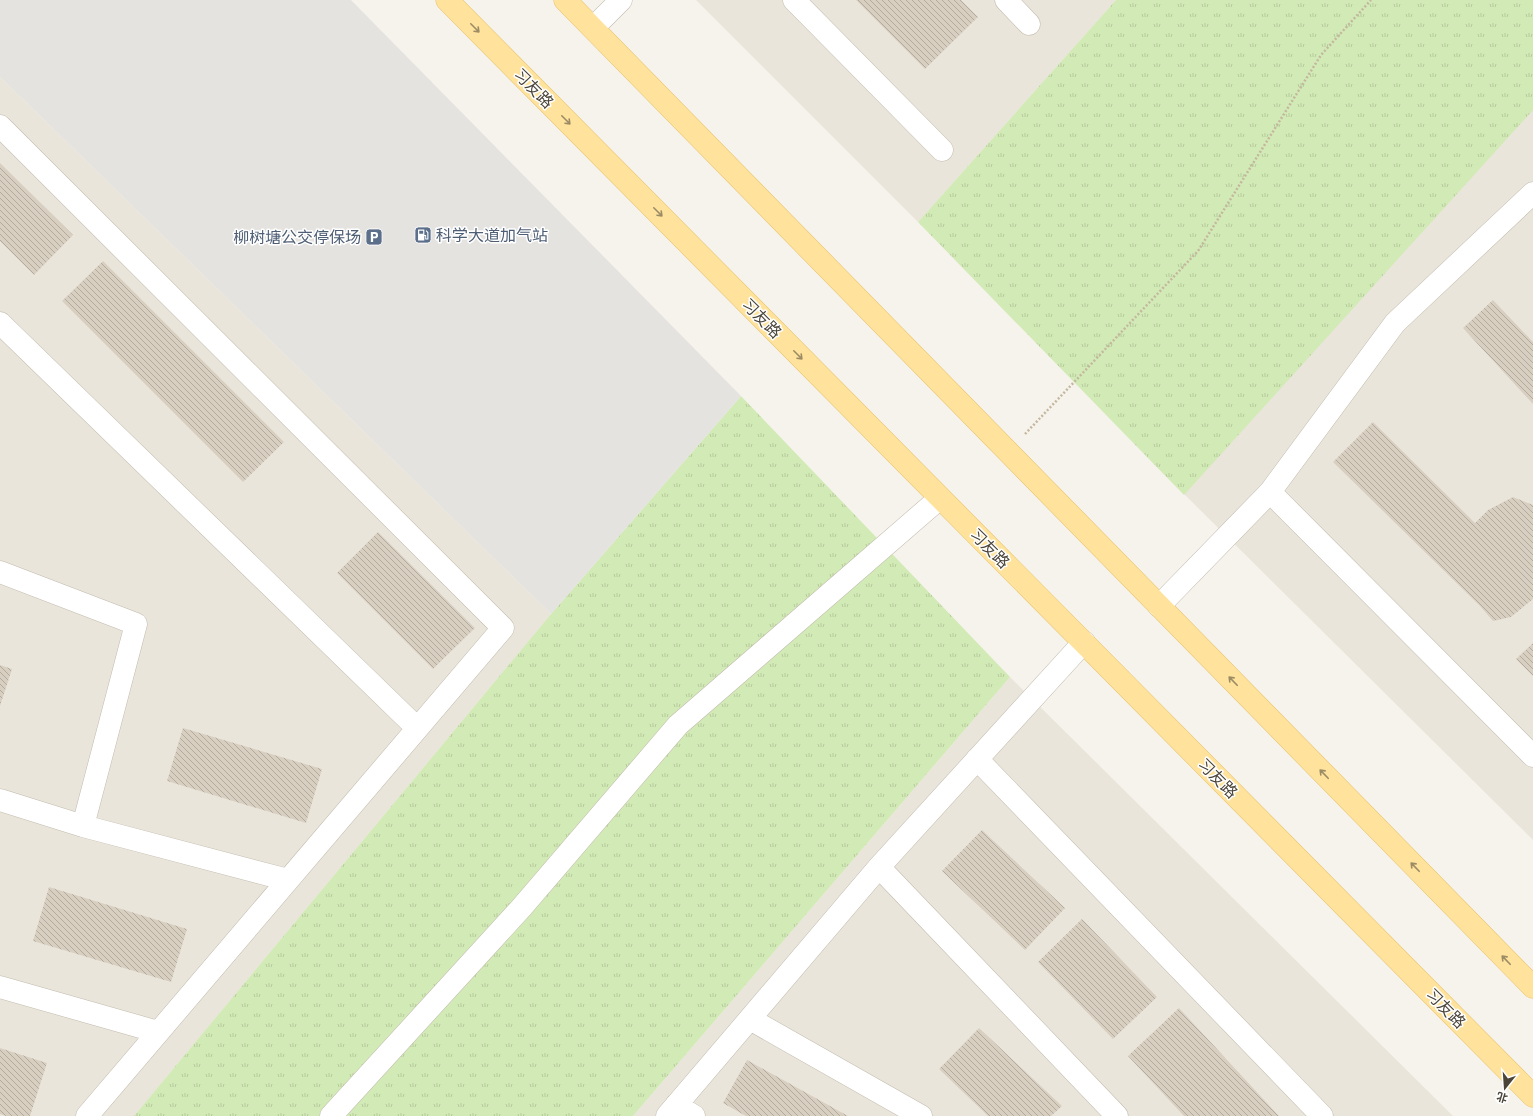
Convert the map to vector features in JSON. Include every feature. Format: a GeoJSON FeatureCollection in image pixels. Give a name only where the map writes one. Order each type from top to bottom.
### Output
{"type":"FeatureCollection","features":[{"type":"Feature","properties":{"kind":"main road","name":"习友路"},"geometry":{"type":"LineString","coordinates":[[447,0],[1533,1096]]}},
{"type":"Feature","properties":{"kind":"main road"},"geometry":{"type":"LineString","coordinates":[[565,0],[1533,988]]}},
{"type":"Feature","properties":{"kind":"street"},"geometry":{"type":"LineString","coordinates":[[593,28],[621,0]]}},
{"type":"Feature","properties":{"kind":"street"},"geometry":{"type":"LineString","coordinates":[[794,0],[942,150]]}},
{"type":"Feature","properties":{"kind":"street"},"geometry":{"type":"LineString","coordinates":[[1006,0],[1029,24]]}},
{"type":"Feature","properties":{"kind":"street"},"geometry":{"type":"LineString","coordinates":[[0,126],[503,628],[86,1116]]}},
{"type":"Feature","properties":{"kind":"street"},"geometry":{"type":"LineString","coordinates":[[1159,606],[1270,492],[1395,323],[1533,193]]}},
{"type":"Feature","properties":{"kind":"street"},"geometry":{"type":"LineString","coordinates":[[0,323],[417,728]]}},
{"type":"Feature","properties":{"kind":"street"},"geometry":{"type":"LineString","coordinates":[[1270,492],[1533,756]]}},
{"type":"Feature","properties":{"kind":"street"},"geometry":{"type":"LineString","coordinates":[[331,1116],[522,907],[678,725],[940,498]]}},
{"type":"Feature","properties":{"kind":"street"},"geometry":{"type":"LineString","coordinates":[[0,572],[136,624],[83,826]]}},
{"type":"Feature","properties":{"kind":"street"},"geometry":{"type":"LineString","coordinates":[[679,1112],[750,1019],[879,867],[1084,642]]}},
{"type":"Feature","properties":{"kind":"street"},"geometry":{"type":"LineString","coordinates":[[978,759],[1322,1116]]}},
{"type":"Feature","properties":{"kind":"street"},"geometry":{"type":"LineString","coordinates":[[0,800],[83,826],[288,880]]}},
{"type":"Feature","properties":{"kind":"street"},"geometry":{"type":"LineString","coordinates":[[879,867],[1117,1116]]}},
{"type":"Feature","properties":{"kind":"street"},"geometry":{"type":"LineString","coordinates":[[0,987],[158,1032]]}},
{"type":"Feature","properties":{"kind":"street"},"geometry":{"type":"LineString","coordinates":[[750,1019],[921,1116]]}},
{"type":"Feature","properties":{"kind":"path"},"geometry":{"type":"LineString","coordinates":[[1008,452],[1198,251],[1321,55],[1371,0]]}},
{"type":"Feature","properties":{"kind":"shaded area","name":"柳树塘公交停保场"},"geometry":{"type":"Polygon","coordinates":[[[0,0],[351,0],[741,396],[551,614],[0,77],[0,0]]]}},
{"type":"Feature","properties":{"kind":"shaded area"},"geometry":{"type":"Polygon","coordinates":[[[696,0],[1116,0],[918,222],[696,0]]]}},
{"type":"Feature","properties":{"kind":"shaded area"},"geometry":{"type":"Polygon","coordinates":[[[0,77],[551,614],[134,1116],[0,1116],[0,77]]]}},
{"type":"Feature","properties":{"kind":"shaded area"},"geometry":{"type":"Polygon","coordinates":[[[1533,109],[1533,840],[1183,493],[1533,109]]]}},
{"type":"Feature","properties":{"kind":"shaded area"},"geometry":{"type":"Polygon","coordinates":[[[1010,677],[1453,1116],[633,1116],[1010,677]]]}},
{"type":"Feature","properties":{"kind":"green space"},"geometry":{"type":"Polygon","coordinates":[[[1116,0],[1533,0],[1533,110],[1184,495],[918,222],[1116,0]]]}},
{"type":"Feature","properties":{"kind":"green space"},"geometry":{"type":"Polygon","coordinates":[[[741,396],[1010,677],[633,1116],[134,1116],[551,614],[741,396]]]}},
{"type":"Feature","properties":{"kind":"building"},"geometry":{"type":"Polygon","coordinates":[[[856,0],[961,0],[978,17],[925,69],[856,0]]]}},
{"type":"Feature","properties":{"kind":"building"},"geometry":{"type":"Polygon","coordinates":[[[0,163],[73,235],[34,275],[0,241],[0,163]]]}},
{"type":"Feature","properties":{"kind":"building"},"geometry":{"type":"Polygon","coordinates":[[[103,261],[284,442],[243,482],[62,301],[103,261]]]}},
{"type":"Feature","properties":{"kind":"building"},"geometry":{"type":"Polygon","coordinates":[[[1493,300],[1533,342],[1533,404],[1463,328],[1493,300]]]}},
{"type":"Feature","properties":{"kind":"building"},"geometry":{"type":"Polygon","coordinates":[[[1373,422],[1475,523],[1488,510],[1513,497],[1533,505],[1533,599],[1511,617],[1493,621],[1480,606],[1333,462],[1373,422]]]}},
{"type":"Feature","properties":{"kind":"building"},"geometry":{"type":"Polygon","coordinates":[[[378,532],[475,628],[433,669],[337,573],[378,532]]]}},
{"type":"Feature","properties":{"kind":"building"},"geometry":{"type":"Polygon","coordinates":[[[1533,643],[1533,676],[1516,659],[1533,643]]]}},
{"type":"Feature","properties":{"kind":"building"},"geometry":{"type":"Polygon","coordinates":[[[0,665],[12,669],[0,706],[0,665]]]}},
{"type":"Feature","properties":{"kind":"building"},"geometry":{"type":"Polygon","coordinates":[[[183,728],[322,769],[306,823],[167,781],[183,728]]]}},
{"type":"Feature","properties":{"kind":"building"},"geometry":{"type":"Polygon","coordinates":[[[982,830],[1065,908],[1025,950],[942,871],[982,830]]]}},
{"type":"Feature","properties":{"kind":"building"},"geometry":{"type":"Polygon","coordinates":[[[49,887],[187,929],[171,982],[33,941],[49,887]]]}},
{"type":"Feature","properties":{"kind":"building"},"geometry":{"type":"Polygon","coordinates":[[[1082,919],[1157,997],[1113,1039],[1038,962],[1082,919]]]}},
{"type":"Feature","properties":{"kind":"building"},"geometry":{"type":"Polygon","coordinates":[[[1179,1008],[1279,1116],[1184,1116],[1128,1056],[1179,1008]]]}},
{"type":"Feature","properties":{"kind":"building"},"geometry":{"type":"Polygon","coordinates":[[[979,1028],[1062,1106],[1051,1116],[988,1116],[939,1069],[979,1028]]]}},
{"type":"Feature","properties":{"kind":"building"},"geometry":{"type":"Polygon","coordinates":[[[0,1048],[47,1063],[30,1116],[6,1116],[0,1114],[0,1048]]]}},
{"type":"Feature","properties":{"kind":"building"},"geometry":{"type":"Polygon","coordinates":[[[747,1060],[848,1116],[746,1116],[723,1103],[747,1060]]]}},
{"type":"Feature","properties":{"kind":"place","name":"科学大道加气站"},"geometry":{"type":"Point","coordinates":[423,235]}},
{"type":"Feature","properties":{"kind":"place","name":"柳树塘公交停保场"},"geometry":{"type":"Point","coordinates":[374,237]}}]}
